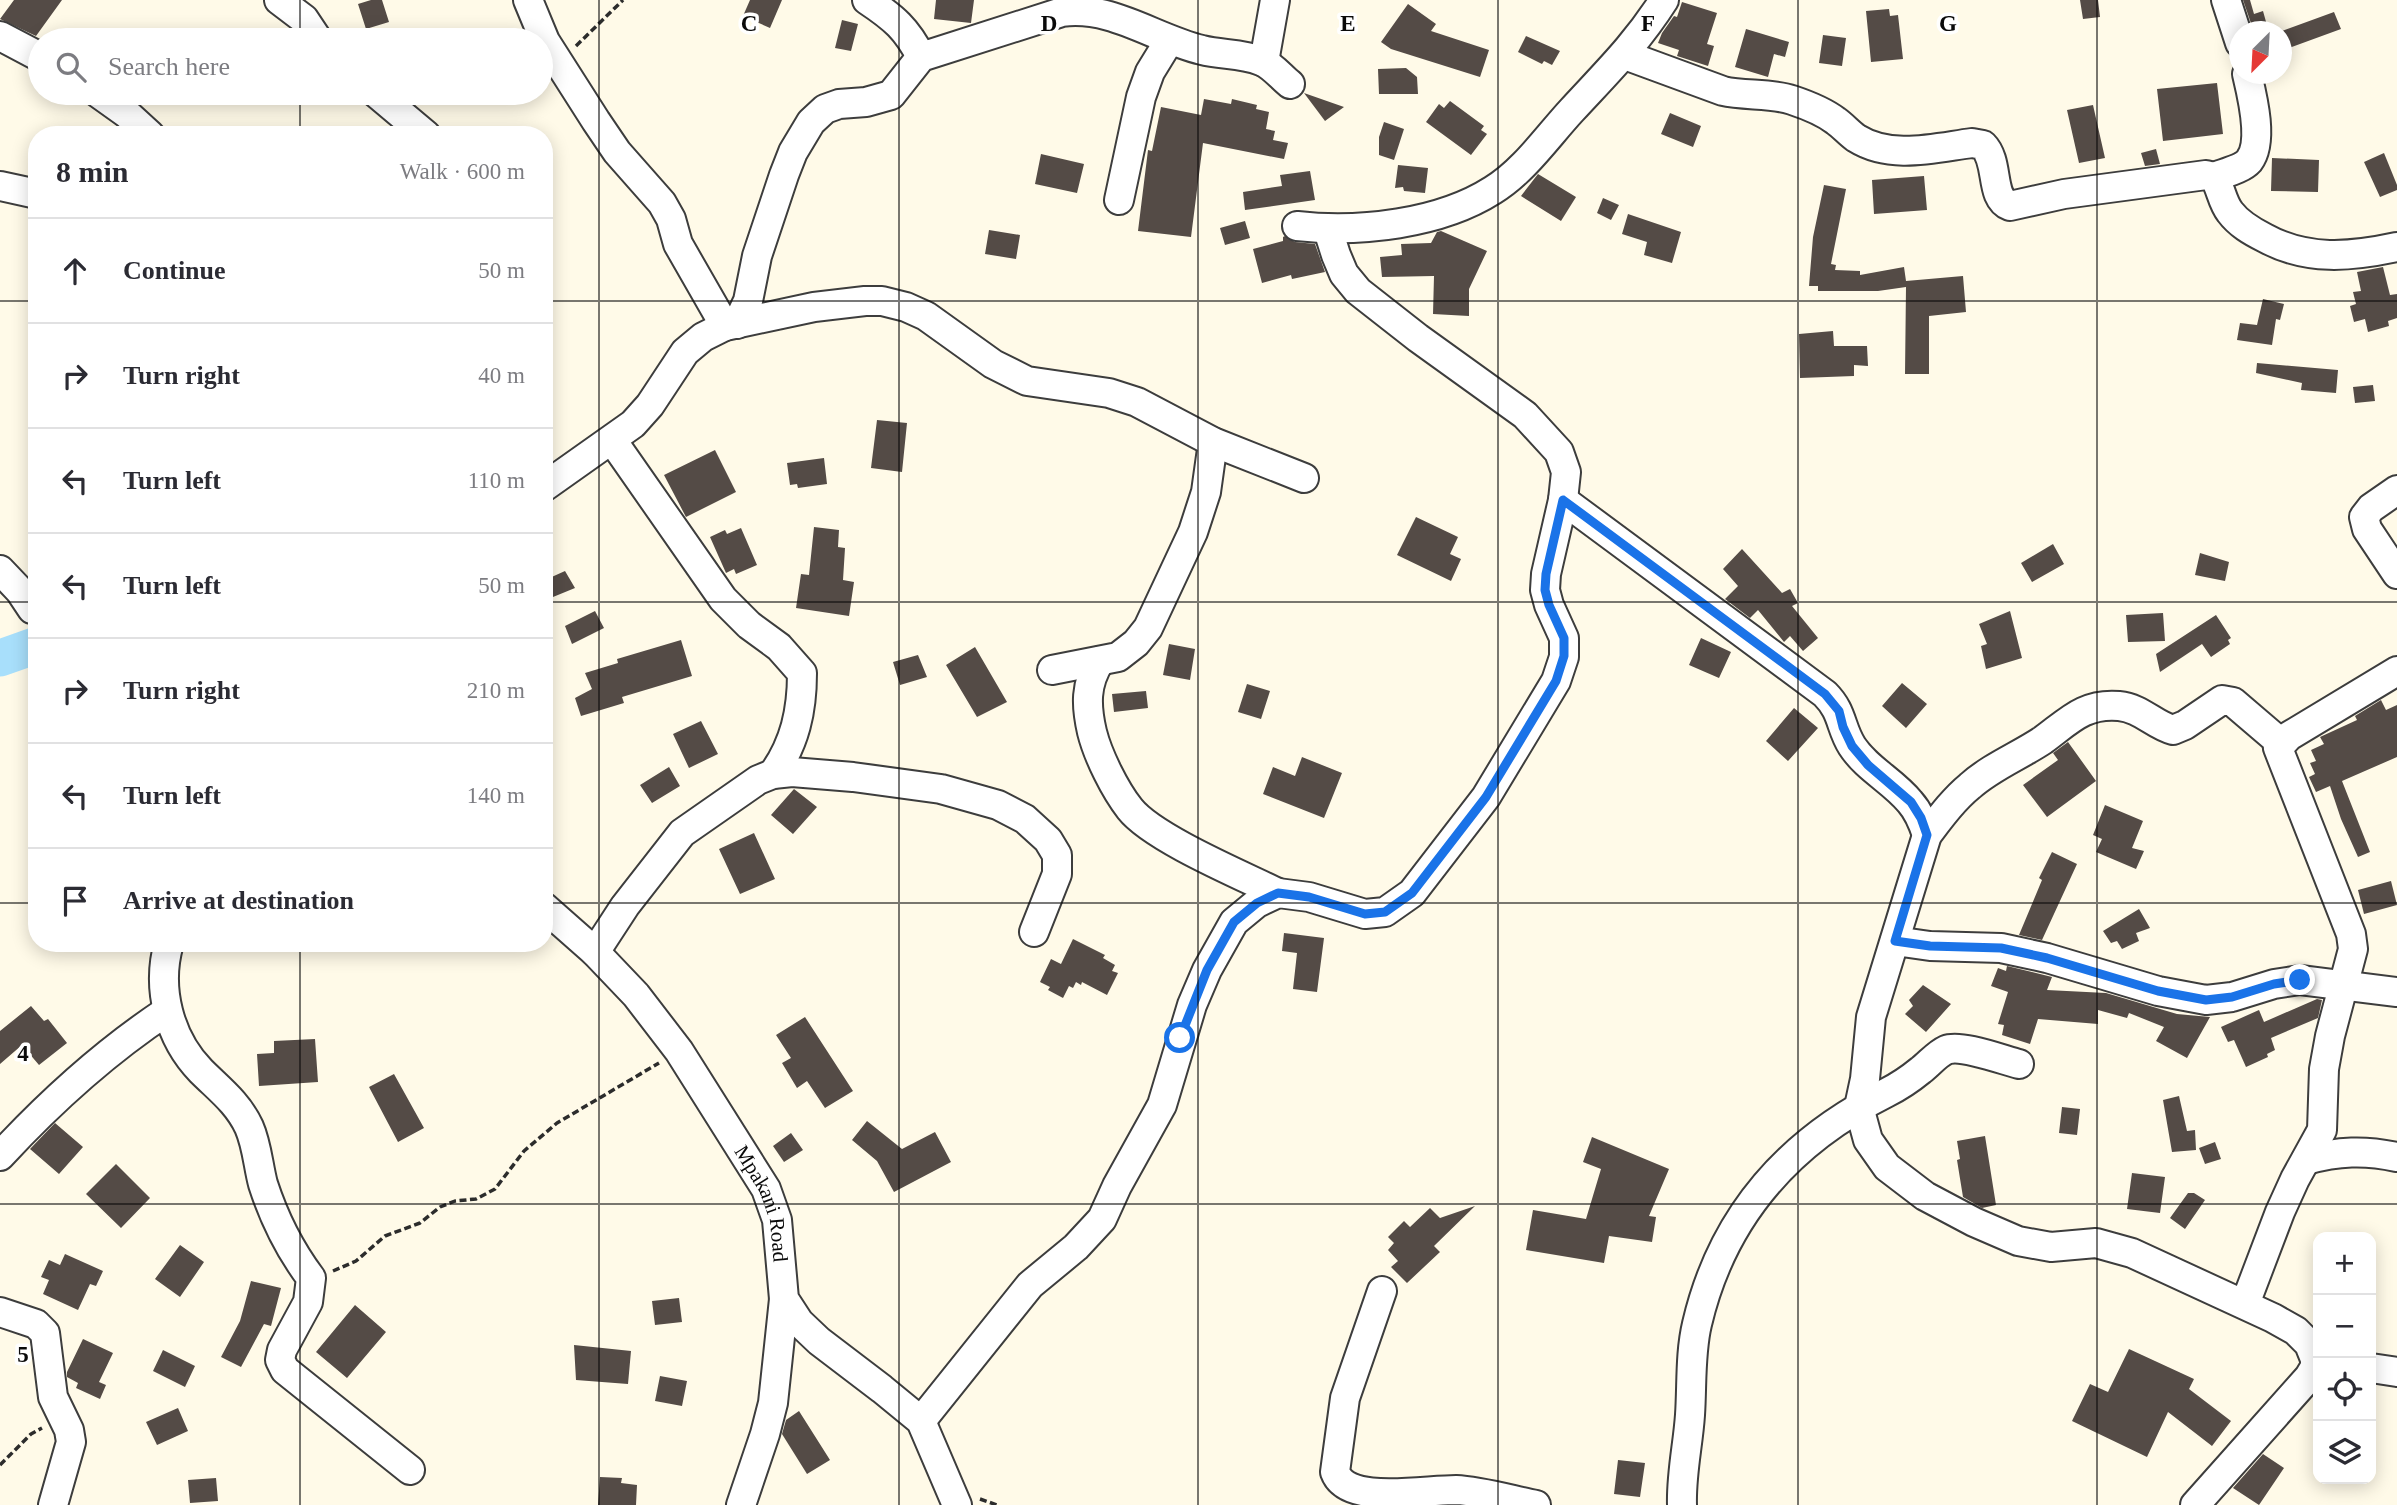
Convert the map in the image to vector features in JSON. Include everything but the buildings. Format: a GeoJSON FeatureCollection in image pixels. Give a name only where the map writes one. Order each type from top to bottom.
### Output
{"type":"FeatureCollection","features":[{"type":"Feature","properties":{"kind":"street"},"geometry":{"type":"LineString","coordinates":[[279,0],[304,19],[310,28]]}},
{"type":"Feature","properties":{"kind":"street"},"geometry":{"type":"LineString","coordinates":[[528,0],[540,28]]}},
{"type":"Feature","properties":{"kind":"street"},"geometry":{"type":"LineString","coordinates":[[867,0],[897,22],[911,37],[922,57]]}},
{"type":"Feature","properties":{"kind":"street"},"geometry":{"type":"LineString","coordinates":[[1264,62],[1275,0]]}},
{"type":"Feature","properties":{"kind":"street"},"geometry":{"type":"LineString","coordinates":[[1297,226],[1328,230],[1411,221],[1457,209],[1494,190],[1534,152],[1625,55],[1664,0]]}},
{"type":"Feature","properties":{"kind":"street"},"geometry":{"type":"LineString","coordinates":[[2226,0],[2232,21]]}},
{"type":"Feature","properties":{"kind":"street"},"geometry":{"type":"LineString","coordinates":[[731,325],[748,301],[757,256],[784,175],[793,152],[811,122],[825,109],[839,104],[866,102],[891,95],[922,57],[1052,15],[1079,10],[1105,15],[1169,41],[1204,51],[1243,56],[1264,62],[1290,84]]}},
{"type":"Feature","properties":{"kind":"street"},"geometry":{"type":"LineString","coordinates":[[0,37],[28,51]]}},
{"type":"Feature","properties":{"kind":"street"},"geometry":{"type":"LineString","coordinates":[[1119,200],[1141,97],[1150,72],[1169,41]]}},
{"type":"Feature","properties":{"kind":"street"},"geometry":{"type":"LineString","coordinates":[[553,53],[617,152],[662,203],[671,219],[678,244],[731,325]]}},
{"type":"Feature","properties":{"kind":"street"},"geometry":{"type":"LineString","coordinates":[[1625,55],[1723,91],[1788,98],[1818,110],[1855,137],[1894,152],[1972,143],[1983,145],[1993,160],[1998,195],[2004,204],[2010,206],[2064,194],[2158,180],[2206,175],[2214,177],[2246,164],[2253,152],[2255,107],[2249,84]]}},
{"type":"Feature","properties":{"kind":"street"},"geometry":{"type":"LineString","coordinates":[[115,105],[140,126]]}},
{"type":"Feature","properties":{"kind":"street"},"geometry":{"type":"LineString","coordinates":[[390,105],[415,126]]}},
{"type":"Feature","properties":{"kind":"street"},"geometry":{"type":"LineString","coordinates":[[2214,177],[2229,211],[2244,227],[2280,246],[2307,254],[2331,256],[2397,247]]}},
{"type":"Feature","properties":{"kind":"street"},"geometry":{"type":"LineString","coordinates":[[0,186],[28,192]]}},
{"type":"Feature","properties":{"kind":"street"},"geometry":{"type":"LineString","coordinates":[[1100,661],[1090,678],[1088,715],[1096,748],[1130,809],[1177,842],[1278,893],[1309,897],[1365,914],[1385,912],[1412,893],[1486,797],[1556,681],[1564,656],[1564,638],[1545,590],[1566,472],[1559,452],[1525,415],[1418,338],[1359,291],[1344,274],[1328,230]]}},
{"type":"Feature","properties":{"kind":"street"},"geometry":{"type":"LineString","coordinates":[[553,481],[633,424],[650,405],[685,352],[703,337],[731,325],[841,303],[882,300],[926,316],[993,364],[1027,381],[1109,393],[1137,402],[1213,442],[1304,478]]}},
{"type":"Feature","properties":{"kind":"street"},"geometry":{"type":"LineString","coordinates":[[612,440],[723,599],[749,625],[779,647],[802,673],[802,693],[788,753],[773,774]]}},
{"type":"Feature","properties":{"kind":"street"},"geometry":{"type":"LineString","coordinates":[[1052,670],[1118,657],[1136,643],[1148,628],[1193,532],[1206,492],[1213,442]]}},
{"type":"Feature","properties":{"kind":"street"},"geometry":{"type":"LineString","coordinates":[[2397,490],[2371,508],[2364,517],[2367,529],[2397,574]]}},
{"type":"Feature","properties":{"kind":"street"},"geometry":{"type":"LineString","coordinates":[[1563,500],[1825,694],[1839,711],[1852,746],[1868,765],[1911,802],[1927,835]]}},
{"type":"Feature","properties":{"kind":"street"},"geometry":{"type":"LineString","coordinates":[[0,570],[28,603]]}},
{"type":"Feature","properties":{"kind":"street"},"geometry":{"type":"LineString","coordinates":[[2245,1304],[2280,1212],[2322,1130],[2324,1069],[2330,1036],[2352,959],[2351,934],[2278,752],[2281,743],[2397,671]]}},
{"type":"Feature","properties":{"kind":"street"},"geometry":{"type":"LineString","coordinates":[[2281,743],[2227,700],[2173,730],[2133,709],[2119,706],[2096,707],[2077,713],[2042,740],[1970,786],[1945,811],[1927,835],[1871,1017],[1865,1079],[1858,1107],[1868,1140],[1887,1167],[1925,1196],[2018,1241],[2051,1247],[2096,1243],[2132,1252],[2297,1331],[2309,1344],[2315,1358]]}},
{"type":"Feature","properties":{"kind":"street"},"geometry":{"type":"LineString","coordinates":[[595,952],[637,889],[682,833],[746,788],[773,774],[817,773],[941,789],[998,805],[1025,819],[1048,840],[1056,855],[1057,874],[1034,932]]}},
{"type":"Feature","properties":{"kind":"street"},"geometry":{"type":"LineString","coordinates":[[921,1421],[1030,1285],[1076,1247],[1102,1219],[1162,1105],[1180,1038],[1207,970],[1234,922],[1257,903],[1278,893]]}},
{"type":"Feature","properties":{"kind":"street","name":"Mpakani Road"},"geometry":{"type":"LineString","coordinates":[[553,915],[595,952],[636,995],[680,1051],[766,1189],[776,1220],[784,1299],[799,1322],[818,1341],[921,1421],[957,1505]]}},
{"type":"Feature","properties":{"kind":"street"},"geometry":{"type":"LineString","coordinates":[[1895,941],[1930,946],[2001,948],[2047,958],[2158,991],[2206,1000],[2232,997],[2274,984],[2300,980],[2397,992]]}},
{"type":"Feature","properties":{"kind":"street"},"geometry":{"type":"LineString","coordinates":[[166,952],[164,982],[167,1012],[184,1052],[226,1093],[244,1119],[274,1213],[289,1245],[311,1278],[308,1302],[282,1350],[281,1360],[285,1370],[410,1470]]}},
{"type":"Feature","properties":{"kind":"street"},"geometry":{"type":"LineString","coordinates":[[0,1156],[87,1069],[131,1035],[167,1012]]}},
{"type":"Feature","properties":{"kind":"street"},"geometry":{"type":"LineString","coordinates":[[1682,1505],[1681,1476],[1690,1419],[1696,1326],[1725,1242],[1750,1202],[1782,1166],[1858,1107],[1912,1077],[1946,1051],[1965,1050],[2019,1064]]}},
{"type":"Feature","properties":{"kind":"street"},"geometry":{"type":"LineString","coordinates":[[2306,1160],[2331,1153],[2358,1151],[2397,1157]]}},
{"type":"Feature","properties":{"kind":"street"},"geometry":{"type":"LineString","coordinates":[[1382,1291],[1345,1398],[1335,1472],[1338,1483],[1353,1495],[1374,1501],[1457,1490],[1536,1505]]}},
{"type":"Feature","properties":{"kind":"street"},"geometry":{"type":"LineString","coordinates":[[741,1505],[773,1403],[784,1299]]}},
{"type":"Feature","properties":{"kind":"street"},"geometry":{"type":"LineString","coordinates":[[0,1312],[36,1324],[46,1333],[53,1397],[69,1430],[71,1442],[53,1505]]}},
{"type":"Feature","properties":{"kind":"street"},"geometry":{"type":"LineString","coordinates":[[2376,1369],[2397,1372]]}},
{"type":"Feature","properties":{"kind":"street"},"geometry":{"type":"LineString","coordinates":[[2194,1505],[2298,1392],[2313,1371]]}},
{"type":"Feature","properties":{"kind":"path"},"geometry":{"type":"LineString","coordinates":[[559,62],[623,0]]}},
{"type":"Feature","properties":{"kind":"path"},"geometry":{"type":"LineString","coordinates":[[311,1278],[356,1261],[385,1237],[420,1223],[440,1207],[455,1201],[476,1199],[495,1189],[524,1151],[558,1123],[680,1051]]}},
{"type":"Feature","properties":{"kind":"path"},"geometry":{"type":"LineString","coordinates":[[0,1465],[31,1434],[62,1417]]}},
{"type":"Feature","properties":{"kind":"waterway"},"geometry":{"type":"LineString","coordinates":[[0,658],[28,648]]}},
{"type":"Feature","properties":{"kind":"route"},"geometry":{"type":"LineString","coordinates":[[1180,1038],[1207,970],[1234,922],[1257,903],[1278,893],[1309,897],[1365,914],[1385,912],[1412,893],[1486,797],[1556,681],[1564,656],[1564,638],[1545,590],[1555,528],[1563,500],[1825,694],[1839,711],[1852,746],[1868,765],[1911,802],[1927,835],[1895,941],[1930,946],[2001,948],[2047,958],[2158,991],[2206,1000],[2232,997],[2253,989],[2300,980]]}}]}
